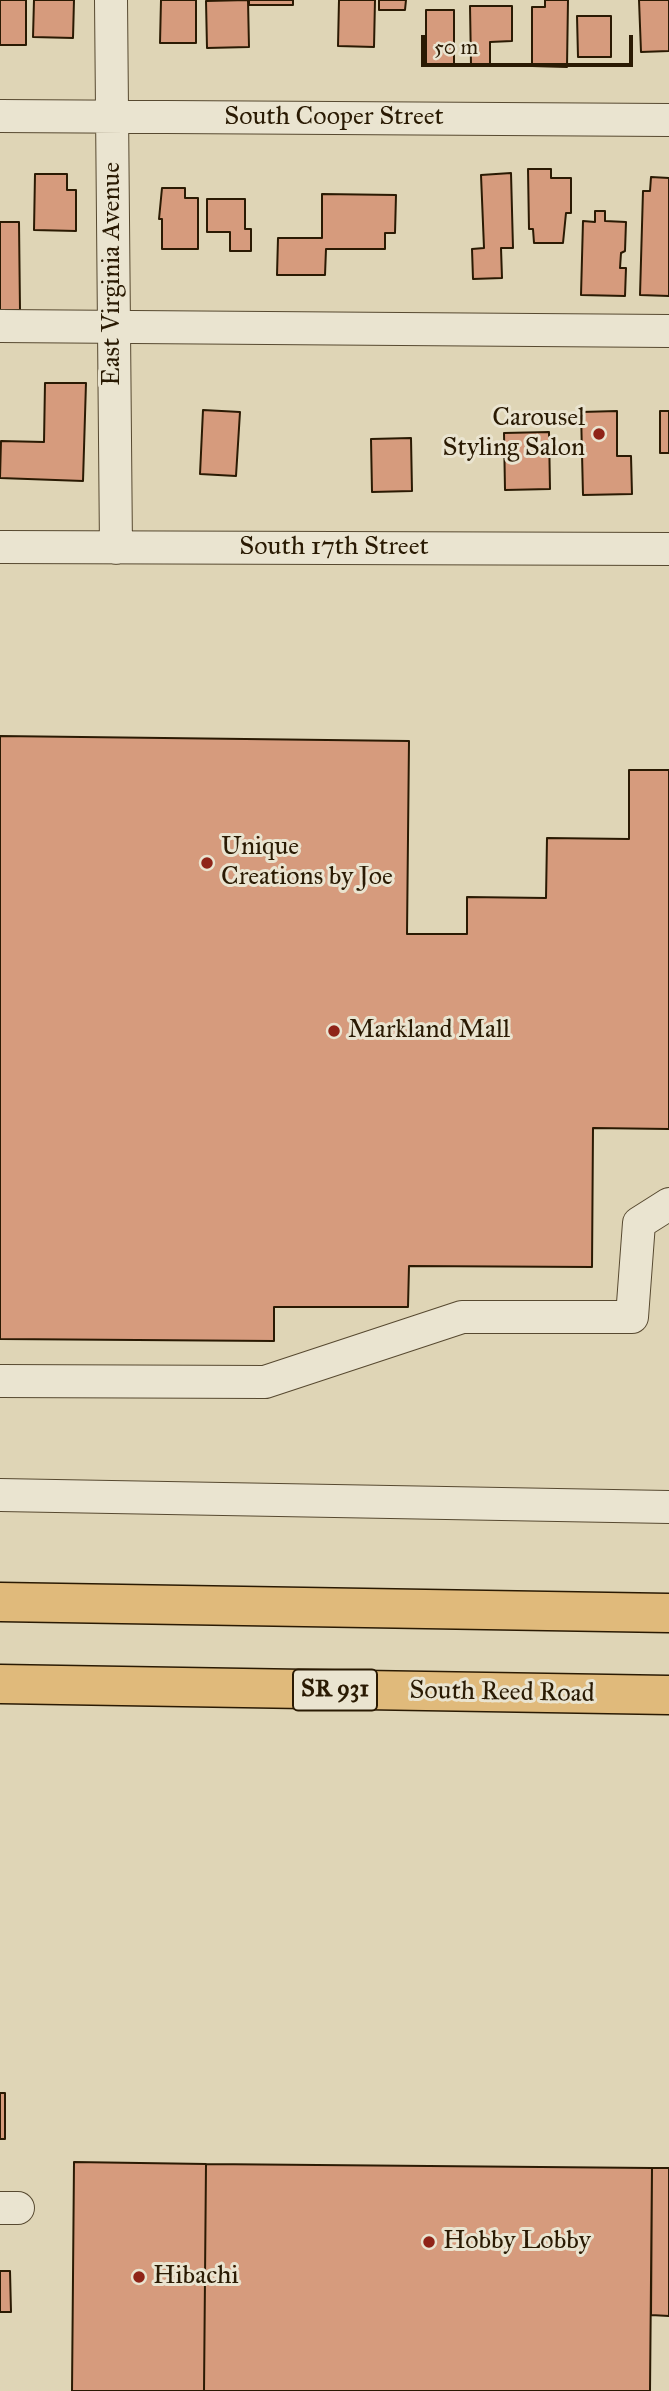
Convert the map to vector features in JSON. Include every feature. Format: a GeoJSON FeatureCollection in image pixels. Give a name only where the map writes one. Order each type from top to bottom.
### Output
{"type":"FeatureCollection","features":[{"type":"Feature","properties":{"kind":"main road"},"geometry":{"type":"LineString","coordinates":[[0,1602],[669,1613]]}},
{"type":"Feature","properties":{"kind":"main road","name":"South Reed Road"},"geometry":{"type":"LineString","coordinates":[[0,1684],[669,1695]]}},
{"type":"Feature","properties":{"kind":"street","name":"East Virginia Avenue"},"geometry":{"type":"LineString","coordinates":[[111,0],[116,548]]}},
{"type":"Feature","properties":{"kind":"street","name":"South Cooper Street"},"geometry":{"type":"LineString","coordinates":[[0,116],[669,120]]}},
{"type":"Feature","properties":{"kind":"street"},"geometry":{"type":"LineString","coordinates":[[0,326],[669,331]]}},
{"type":"Feature","properties":{"kind":"street","name":"South 17th Street"},"geometry":{"type":"LineString","coordinates":[[0,547],[669,549]]}},
{"type":"Feature","properties":{"kind":"street"},"geometry":{"type":"LineString","coordinates":[[0,1381],[265,1382],[462,1317],[632,1317],[639,1223],[669,1203]]}},
{"type":"Feature","properties":{"kind":"street"},"geometry":{"type":"LineString","coordinates":[[0,1495],[669,1507]]}},
{"type":"Feature","properties":{"kind":"building"},"geometry":{"type":"Polygon","coordinates":[[[0,0],[26,0],[26,45],[0,45],[0,0]]]}},
{"type":"Feature","properties":{"kind":"building"},"geometry":{"type":"Polygon","coordinates":[[[34,0],[74,0],[73,38],[33,37],[34,0]]]}},
{"type":"Feature","properties":{"kind":"building"},"geometry":{"type":"Polygon","coordinates":[[[161,0],[196,0],[196,43],[160,43],[161,0]]]}},
{"type":"Feature","properties":{"kind":"building"},"geometry":{"type":"Polygon","coordinates":[[[248,0],[249,47],[207,48],[206,1],[248,0]]]}},
{"type":"Feature","properties":{"kind":"building"},"geometry":{"type":"Polygon","coordinates":[[[249,0],[293,0],[293,5],[249,5],[249,0]]]}},
{"type":"Feature","properties":{"kind":"building"},"geometry":{"type":"Polygon","coordinates":[[[339,0],[375,0],[374,47],[338,46],[339,0]]]}},
{"type":"Feature","properties":{"kind":"building"},"geometry":{"type":"Polygon","coordinates":[[[379,0],[406,0],[405,10],[379,10],[379,0]]]}},
{"type":"Feature","properties":{"kind":"building"},"geometry":{"type":"Polygon","coordinates":[[[545,0],[568,0],[567,67],[532,66],[532,7],[545,7],[545,0]]]}},
{"type":"Feature","properties":{"kind":"building"},"geometry":{"type":"Polygon","coordinates":[[[639,0],[669,0],[669,51],[641,52],[639,0]]]}},
{"type":"Feature","properties":{"kind":"building"},"geometry":{"type":"Polygon","coordinates":[[[470,6],[512,6],[512,41],[490,42],[490,65],[471,65],[470,6]]]}},
{"type":"Feature","properties":{"kind":"building"},"geometry":{"type":"Polygon","coordinates":[[[426,10],[454,10],[454,66],[426,66],[426,10]]]}},
{"type":"Feature","properties":{"kind":"building"},"geometry":{"type":"Polygon","coordinates":[[[577,16],[611,16],[611,57],[578,57],[577,16]]]}},
{"type":"Feature","properties":{"kind":"building"},"geometry":{"type":"Polygon","coordinates":[[[528,169],[551,169],[551,178],[571,178],[571,213],[566,213],[563,243],[534,243],[533,229],[529,229],[528,169]]]}},
{"type":"Feature","properties":{"kind":"building"},"geometry":{"type":"Polygon","coordinates":[[[511,173],[513,248],[501,248],[502,278],[473,279],[472,249],[484,248],[481,175],[511,173]]]}},
{"type":"Feature","properties":{"kind":"building"},"geometry":{"type":"Polygon","coordinates":[[[35,174],[67,174],[67,190],[76,190],[76,231],[34,230],[35,174]]]}},
{"type":"Feature","properties":{"kind":"building"},"geometry":{"type":"Polygon","coordinates":[[[651,177],[669,178],[669,296],[640,295],[643,191],[650,191],[651,177]]]}},
{"type":"Feature","properties":{"kind":"building"},"geometry":{"type":"Polygon","coordinates":[[[162,188],[185,188],[185,198],[198,198],[198,249],[162,249],[162,219],[159,219],[162,188]]]}},
{"type":"Feature","properties":{"kind":"building"},"geometry":{"type":"Polygon","coordinates":[[[322,194],[396,195],[395,233],[385,233],[385,249],[326,249],[325,275],[277,275],[278,238],[322,238],[322,194]]]}},
{"type":"Feature","properties":{"kind":"building"},"geometry":{"type":"Polygon","coordinates":[[[207,199],[245,199],[245,229],[251,229],[251,251],[230,251],[230,232],[207,232],[207,199]]]}},
{"type":"Feature","properties":{"kind":"building"},"geometry":{"type":"Polygon","coordinates":[[[595,211],[605,211],[605,221],[626,222],[625,251],[621,253],[620,268],[626,268],[625,296],[581,295],[583,221],[595,222],[595,211]]]}},
{"type":"Feature","properties":{"kind":"building"},"geometry":{"type":"Polygon","coordinates":[[[0,222],[19,222],[20,310],[0,310],[0,222]]]}},
{"type":"Feature","properties":{"kind":"building"},"geometry":{"type":"Polygon","coordinates":[[[45,383],[86,383],[83,481],[0,478],[1,441],[44,442],[45,383]]]}},
{"type":"Feature","properties":{"kind":"building"},"geometry":{"type":"Polygon","coordinates":[[[203,410],[240,412],[236,476],[200,474],[203,410]]]}},
{"type":"Feature","properties":{"kind":"building","name":"Carousel Styling Salon"},"geometry":{"type":"Polygon","coordinates":[[[617,411],[617,456],[631,456],[632,494],[583,495],[581,412],[617,411]]]}},
{"type":"Feature","properties":{"kind":"building"},"geometry":{"type":"Polygon","coordinates":[[[660,411],[669,411],[669,453],[660,453],[660,411]]]}},
{"type":"Feature","properties":{"kind":"building"},"geometry":{"type":"Polygon","coordinates":[[[549,432],[550,489],[505,490],[504,433],[549,432]]]}},
{"type":"Feature","properties":{"kind":"building"},"geometry":{"type":"Polygon","coordinates":[[[411,438],[412,491],[372,492],[371,439],[411,438]]]}},
{"type":"Feature","properties":{"kind":"building","name":"Markland Mall"},"geometry":{"type":"Polygon","coordinates":[[[0,736],[409,741],[407,934],[467,934],[467,897],[546,898],[547,838],[629,839],[629,770],[669,770],[669,1129],[593,1128],[592,1267],[409,1266],[408,1307],[274,1307],[274,1341],[0,1339],[0,736]]]}},
{"type":"Feature","properties":{"kind":"building"},"geometry":{"type":"Polygon","coordinates":[[[0,2093],[5,2093],[5,2139],[0,2139],[0,2093]]]}},
{"type":"Feature","properties":{"kind":"building","name":"Hibachi"},"geometry":{"type":"Polygon","coordinates":[[[74,2162],[206,2164],[204,2391],[72,2391],[74,2162]]]}},
{"type":"Feature","properties":{"kind":"building","name":"Hobby Lobby"},"geometry":{"type":"Polygon","coordinates":[[[206,2164],[652,2168],[650,2391],[204,2391],[206,2164]]]}},
{"type":"Feature","properties":{"kind":"building"},"geometry":{"type":"Polygon","coordinates":[[[652,2168],[669,2168],[669,2316],[651,2315],[652,2168]]]}},
{"type":"Feature","properties":{"kind":"building"},"geometry":{"type":"Polygon","coordinates":[[[0,2271],[10,2271],[11,2312],[0,2312],[0,2271]]]}},
{"type":"Feature","properties":{"kind":"place","name":"Carousel Styling Salon"},"geometry":{"type":"Point","coordinates":[599,434]}},
{"type":"Feature","properties":{"kind":"place","name":"Unique Creations by Joe"},"geometry":{"type":"Point","coordinates":[207,863]}},
{"type":"Feature","properties":{"kind":"place","name":"Markland Mall"},"geometry":{"type":"Point","coordinates":[334,1031]}},
{"type":"Feature","properties":{"kind":"place","name":"Hobby Lobby"},"geometry":{"type":"Point","coordinates":[429,2242]}},
{"type":"Feature","properties":{"kind":"place","name":"Hibachi"},"geometry":{"type":"Point","coordinates":[139,2277]}}]}
